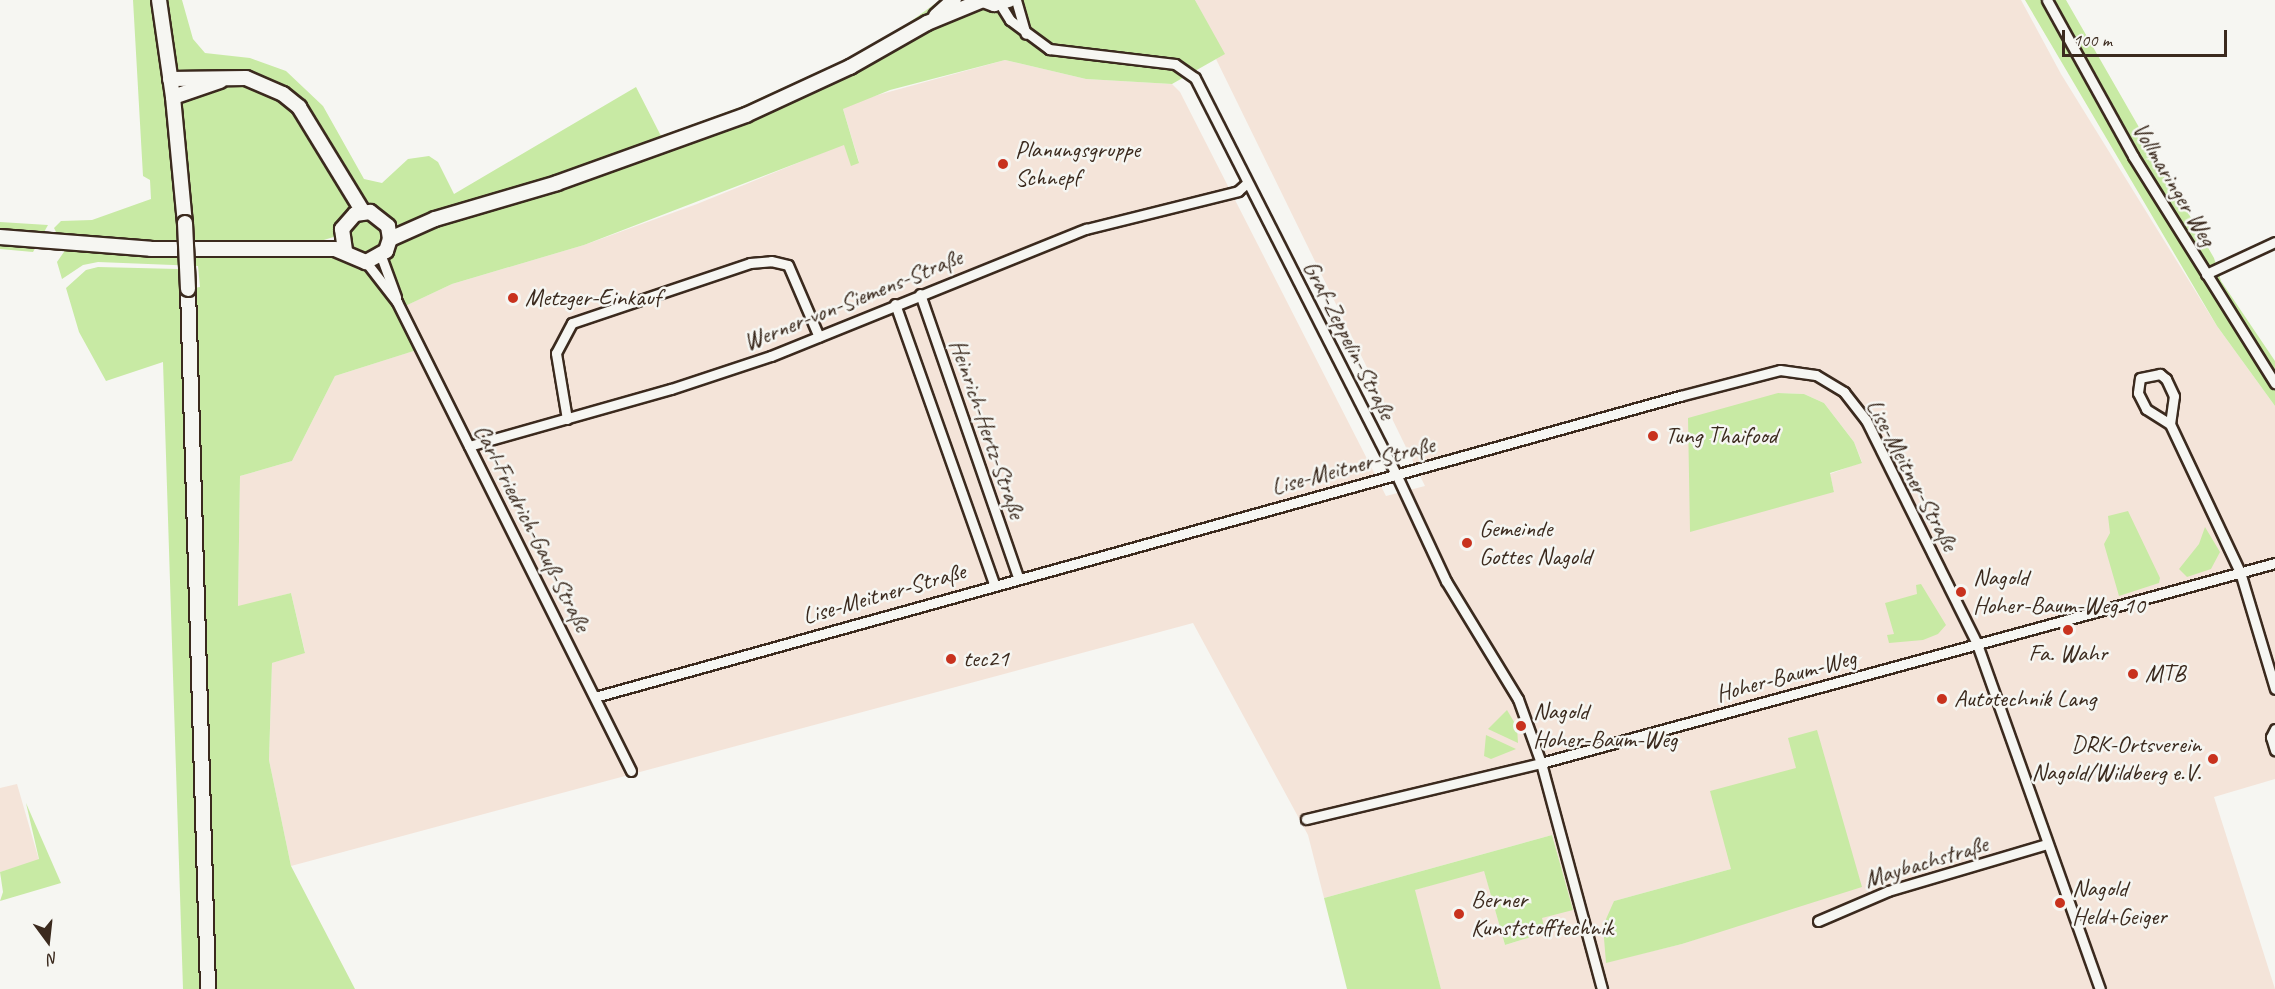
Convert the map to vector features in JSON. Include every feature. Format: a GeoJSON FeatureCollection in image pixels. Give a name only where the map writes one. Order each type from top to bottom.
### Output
{"type":"FeatureCollection","features":[{"type":"Feature","properties":{"kind":"main road"},"geometry":{"type":"LineString","coordinates":[[159,0],[171,79],[185,223],[208,989]]}},
{"type":"Feature","properties":{"kind":"main road"},"geometry":{"type":"LineString","coordinates":[[927,23],[954,0]]}},
{"type":"Feature","properties":{"kind":"main road"},"geometry":{"type":"LineString","coordinates":[[389,233],[557,183],[746,115],[850,67],[927,23],[983,0],[1004,2]]}},
{"type":"Feature","properties":{"kind":"main road"},"geometry":{"type":"LineString","coordinates":[[171,79],[233,78],[266,85],[299,108],[339,178],[363,212]]}},
{"type":"Feature","properties":{"kind":"main road"},"geometry":{"type":"LineString","coordinates":[[173,97],[233,78]]}},
{"type":"Feature","properties":{"kind":"main road"},"geometry":{"type":"LineString","coordinates":[[339,178],[348,219],[341,234],[345,250]]}},
{"type":"Feature","properties":{"kind":"main road"},"geometry":{"type":"LineString","coordinates":[[348,219],[363,212],[378,215],[389,233]]}},
{"type":"Feature","properties":{"kind":"main road"},"geometry":{"type":"LineString","coordinates":[[0,237],[151,249],[345,250],[366,262],[381,256],[389,233]]}},
{"type":"Feature","properties":{"kind":"main road"},"geometry":{"type":"LineString","coordinates":[[298,248],[341,234]]}},
{"type":"Feature","properties":{"kind":"street"},"geometry":{"type":"LineString","coordinates":[[1016,0],[1026,34]]}},
{"type":"Feature","properties":{"kind":"street","name":"Vollmaringer Weg"},"geometry":{"type":"LineString","coordinates":[[2047,0],[2133,156],[2275,383]]}},
{"type":"Feature","properties":{"kind":"street","name":"Graf-Zeppelin-Straße"},"geometry":{"type":"LineString","coordinates":[[1004,2],[1010,20],[1039,44],[1063,53],[1159,61],[1187,69],[1195,78],[1396,474],[1446,580],[1518,699],[1541,763],[1602,989]]}},
{"type":"Feature","properties":{"kind":"street","name":"Werner-von-Siemens-Straße"},"geometry":{"type":"LineString","coordinates":[[469,446],[671,389],[819,337],[895,304],[1086,229],[1238,191],[1247,183]]}},
{"type":"Feature","properties":{"kind":"street"},"geometry":{"type":"LineString","coordinates":[[2206,274],[2275,242]]}},
{"type":"Feature","properties":{"kind":"street","name":"Carl-Friedrich-Gauß-Straße"},"geometry":{"type":"LineString","coordinates":[[381,256],[397,302],[631,771]]}},
{"type":"Feature","properties":{"kind":"street"},"geometry":{"type":"LineString","coordinates":[[567,419],[556,353],[572,323],[750,262],[771,261],[788,265],[819,337]]}},
{"type":"Feature","properties":{"kind":"street","name":"Carl-Friedrich-Gauß-Straße"},"geometry":{"type":"LineString","coordinates":[[366,262],[397,302]]}},
{"type":"Feature","properties":{"kind":"street","name":"Heinrich-Hertz-Straße"},"geometry":{"type":"LineString","coordinates":[[920,294],[1018,577]]}},
{"type":"Feature","properties":{"kind":"street","name":"Heinrich-Hertz-Straße"},"geometry":{"type":"LineString","coordinates":[[895,304],[994,584]]}},
{"type":"Feature","properties":{"kind":"street","name":"Lise-Meitner-Straße"},"geometry":{"type":"LineString","coordinates":[[595,697],[1018,577],[1780,370],[1816,375],[1844,392],[1866,420],[1977,644],[2100,989]]}},
{"type":"Feature","properties":{"kind":"street"},"geometry":{"type":"LineString","coordinates":[[2169,424],[2174,396],[2166,379],[2160,374],[2140,378],[2138,393],[2146,409],[2169,424],[2240,572],[2275,689]]}},
{"type":"Feature","properties":{"kind":"street","name":"Hoher-Baum-Weg"},"geometry":{"type":"LineString","coordinates":[[1306,819],[1541,763],[2275,563]]}},
{"type":"Feature","properties":{"kind":"street"},"geometry":{"type":"LineString","coordinates":[[2275,729],[2271,737],[2275,750]]}},
{"type":"Feature","properties":{"kind":"street","name":"Maybachstraße"},"geometry":{"type":"LineString","coordinates":[[1818,921],[1888,891],[2047,844]]}},
{"type":"Feature","properties":{"kind":"shaded area"},"geometry":{"type":"Polygon","coordinates":[[[1195,0],[2021,0],[2061,74],[2217,326],[2275,406],[2275,779],[2214,797],[2275,989],[1441,989],[1414,890],[1484,870],[1505,945],[1528,938],[1541,918],[1572,909],[1552,835],[1324,898],[1308,835],[1193,623],[291,866],[269,760],[272,663],[305,652],[291,593],[238,607],[240,476],[292,461],[335,376],[426,347],[405,306],[452,284],[584,245],[697,204],[844,144],[859,162],[843,109],[856,101],[1005,60],[1086,79],[1172,84],[1180,92],[1386,496],[1425,486],[1216,59],[1224,54],[1195,0]],[[1777,393],[1834,492],[1830,474],[1862,462],[1854,442],[1824,403],[1804,394],[1777,393]],[[1796,768],[1731,869],[1614,901],[1606,962],[1682,944],[1806,902],[1796,768]]]}},
{"type":"Feature","properties":{"kind":"shaded area"},"geometry":{"type":"Polygon","coordinates":[[[17,784],[39,860],[0,872],[0,788],[17,784]]]}},
{"type":"Feature","properties":{"kind":"green space"},"geometry":{"type":"Polygon","coordinates":[[[133,0],[182,0],[193,39],[205,53],[250,58],[286,71],[323,106],[364,179],[382,183],[408,159],[429,156],[438,162],[454,194],[636,87],[661,136],[743,106],[846,59],[899,30],[940,0],[1195,0],[1225,54],[1172,84],[1086,79],[1005,60],[890,90],[843,109],[859,163],[851,166],[844,145],[584,245],[452,284],[401,308],[420,349],[335,376],[292,461],[240,476],[238,606],[291,593],[305,653],[272,663],[269,760],[291,866],[355,989],[183,989],[163,362],[106,381],[79,332],[66,288],[86,270],[98,267],[178,269],[190,364],[188,289],[200,287],[198,266],[98,262],[83,265],[62,279],[57,262],[66,249],[207,257],[248,251],[58,236],[54,228],[61,221],[92,220],[151,199],[150,180],[143,176],[133,0]],[[432,219],[389,226],[390,239],[432,219]],[[340,235],[301,247],[335,249],[340,235]],[[382,256],[366,261],[396,300],[382,256]]]}},
{"type":"Feature","properties":{"kind":"green space"},"geometry":{"type":"Polygon","coordinates":[[[2025,0],[2066,0],[2214,258],[2221,281],[2275,361],[2275,406],[2217,326],[2025,0]]]}},
{"type":"Feature","properties":{"kind":"green space"},"geometry":{"type":"Polygon","coordinates":[[[0,222],[48,225],[33,252],[0,249],[0,222]]]}},
{"type":"Feature","properties":{"kind":"green space"},"geometry":{"type":"Polygon","coordinates":[[[1778,393],[1804,394],[1824,403],[1854,442],[1862,463],[1830,473],[1834,492],[1690,532],[1688,418],[1778,393]]]}},
{"type":"Feature","properties":{"kind":"green space"},"geometry":{"type":"Polygon","coordinates":[[[2128,511],[2160,578],[2159,583],[2119,596],[2104,544],[2110,533],[2108,516],[2128,511]]]}},
{"type":"Feature","properties":{"kind":"green space"},"geometry":{"type":"Polygon","coordinates":[[[2205,527],[2220,552],[2211,569],[2187,577],[2179,569],[2199,544],[2205,527]]]}},
{"type":"Feature","properties":{"kind":"green space"},"geometry":{"type":"Polygon","coordinates":[[[1921,584],[1946,625],[1938,634],[1923,640],[1889,643],[1887,635],[1894,634],[1885,603],[1917,594],[1916,585],[1921,584]]]}},
{"type":"Feature","properties":{"kind":"green space"},"geometry":{"type":"Polygon","coordinates":[[[1507,710],[1517,727],[1518,743],[1488,729],[1507,710]]]}},
{"type":"Feature","properties":{"kind":"green space"},"geometry":{"type":"Polygon","coordinates":[[[1817,730],[1862,887],[1682,944],[1606,963],[1603,926],[1614,901],[1731,869],[1710,791],[1796,768],[1788,738],[1817,730]]]}},
{"type":"Feature","properties":{"kind":"green space"},"geometry":{"type":"Polygon","coordinates":[[[1486,735],[1516,749],[1491,759],[1484,756],[1486,735]]]}},
{"type":"Feature","properties":{"kind":"green space"},"geometry":{"type":"Polygon","coordinates":[[[26,803],[61,883],[0,901],[3,892],[0,872],[39,859],[26,803]]]}},
{"type":"Feature","properties":{"kind":"green space"},"geometry":{"type":"Polygon","coordinates":[[[1552,835],[1573,910],[1542,918],[1544,927],[1528,938],[1505,945],[1484,871],[1415,890],[1441,989],[1347,989],[1324,898],[1552,835]]]}},
{"type":"Feature","properties":{"kind":"place","name":"Planungsgruppe Schnepf"},"geometry":{"type":"Point","coordinates":[1003,164]}},
{"type":"Feature","properties":{"kind":"place","name":"Metzger-Einkauf"},"geometry":{"type":"Point","coordinates":[513,298]}},
{"type":"Feature","properties":{"kind":"place","name":"Tung Thaifood"},"geometry":{"type":"Point","coordinates":[1653,436]}},
{"type":"Feature","properties":{"kind":"place","name":"Gemeinde Gottes Nagold"},"geometry":{"type":"Point","coordinates":[1467,543]}},
{"type":"Feature","properties":{"kind":"place","name":"Nagold Hoher-Baum-Weg 10"},"geometry":{"type":"Point","coordinates":[1961,592]}},
{"type":"Feature","properties":{"kind":"place","name":"Fa. Wahr"},"geometry":{"type":"Point","coordinates":[2068,630]}},
{"type":"Feature","properties":{"kind":"place","name":"tec21"},"geometry":{"type":"Point","coordinates":[951,659]}},
{"type":"Feature","properties":{"kind":"place","name":"MTB"},"geometry":{"type":"Point","coordinates":[2133,674]}},
{"type":"Feature","properties":{"kind":"place","name":"Autotechnik Lang"},"geometry":{"type":"Point","coordinates":[1942,699]}},
{"type":"Feature","properties":{"kind":"place","name":"Nagold Hoher-Baum-Weg"},"geometry":{"type":"Point","coordinates":[1521,726]}},
{"type":"Feature","properties":{"kind":"place","name":"DRK-Ortsverein Nagold/Wildberg e.V."},"geometry":{"type":"Point","coordinates":[2213,759]}},
{"type":"Feature","properties":{"kind":"place","name":"Nagold Held+Geiger"},"geometry":{"type":"Point","coordinates":[2060,903]}},
{"type":"Feature","properties":{"kind":"place","name":"Berner Kunststofftechnik"},"geometry":{"type":"Point","coordinates":[1459,914]}}]}
